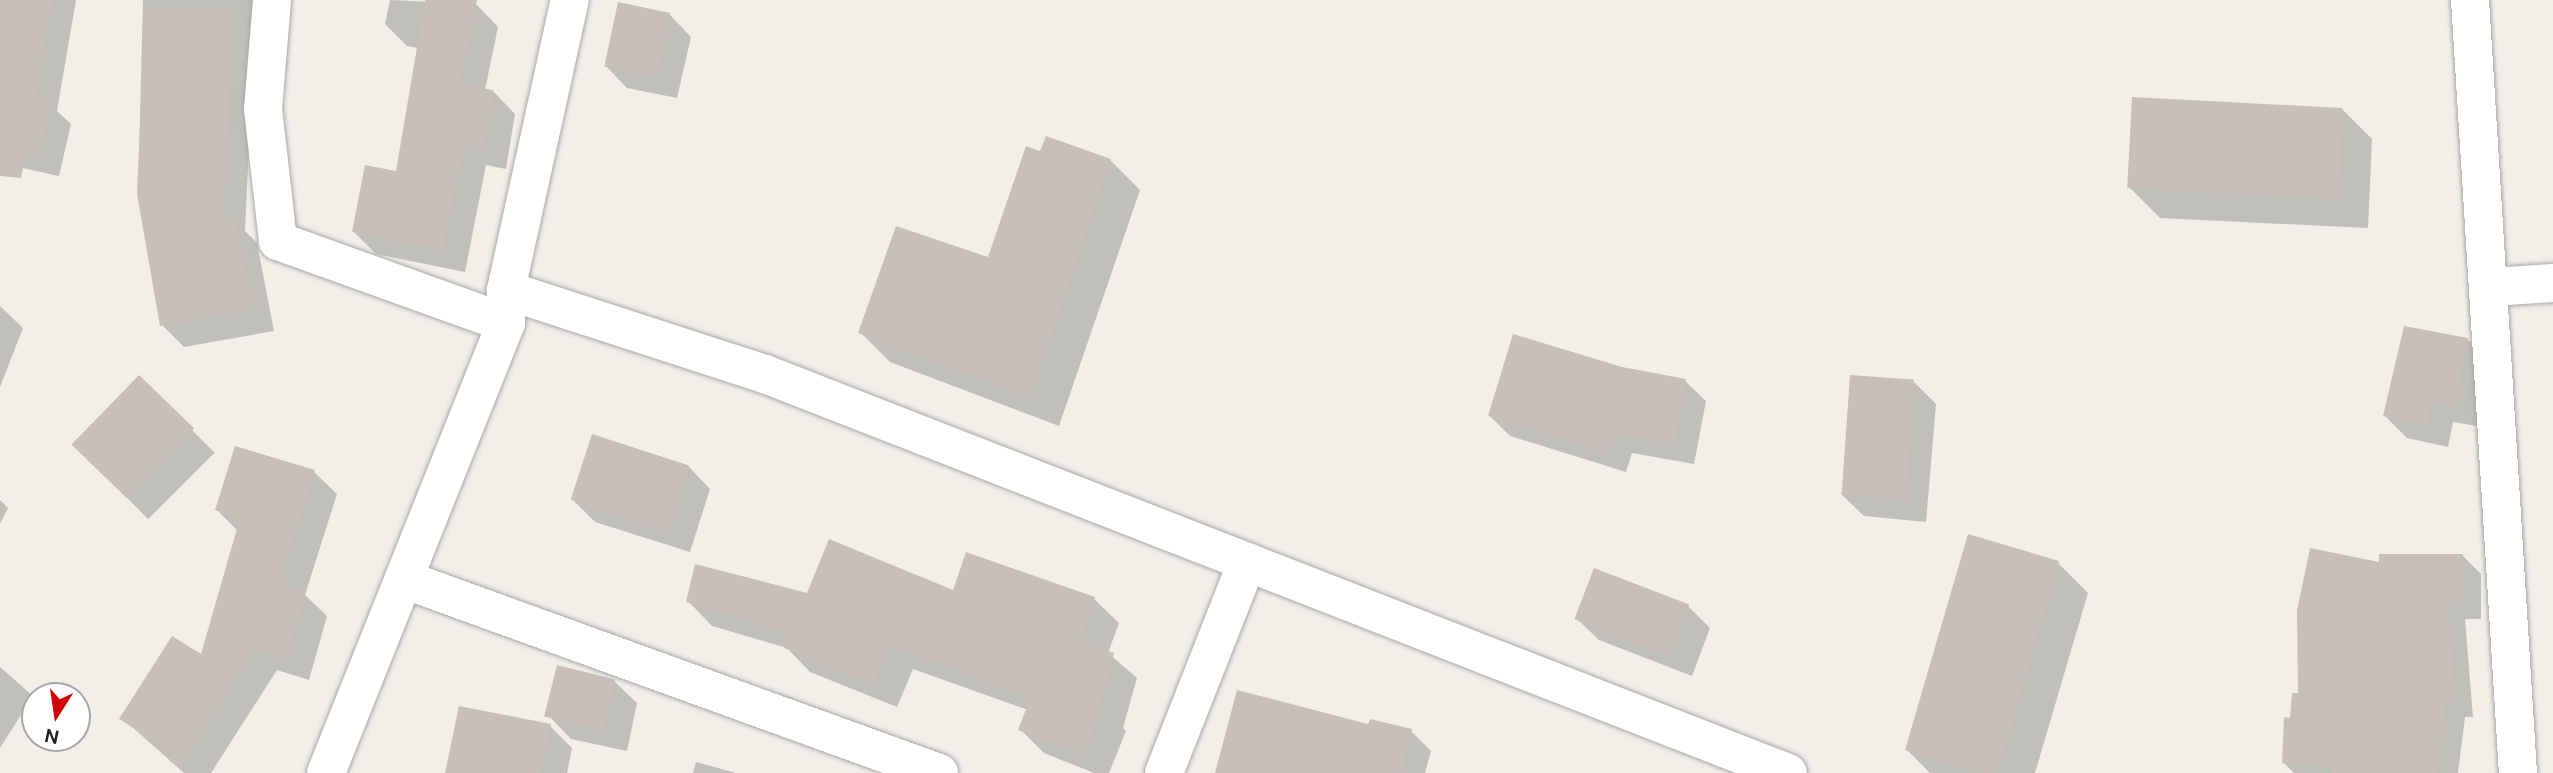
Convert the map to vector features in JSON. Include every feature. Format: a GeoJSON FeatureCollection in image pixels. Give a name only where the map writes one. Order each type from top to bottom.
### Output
{"type":"FeatureCollection","features":[{"type":"Feature","properties":{"kind":"street"},"geometry":{"type":"LineString","coordinates":[[272,0],[262,110],[278,240],[506,306],[765,374],[1788,773]]}},
{"type":"Feature","properties":{"kind":"street"},"geometry":{"type":"LineString","coordinates":[[326,773],[406,580],[506,306],[570,0]]}},
{"type":"Feature","properties":{"kind":"street"},"geometry":{"type":"LineString","coordinates":[[2470,0],[2491,287],[2518,773]]}},
{"type":"Feature","properties":{"kind":"street"},"geometry":{"type":"LineString","coordinates":[[2491,287],[2553,283]]}},
{"type":"Feature","properties":{"kind":"street"},"geometry":{"type":"LineString","coordinates":[[1164,773],[1247,562]]}},
{"type":"Feature","properties":{"kind":"street"},"geometry":{"type":"LineString","coordinates":[[406,580],[939,773]]}},
{"type":"Feature","properties":{"kind":"building"},"geometry":{"type":"Polygon","coordinates":[[[0,0],[52,0],[35,98],[50,101],[39,156],[26,153],[21,178],[0,176],[0,0]]]}},
{"type":"Feature","properties":{"kind":"building"},"geometry":{"type":"Polygon","coordinates":[[[425,0],[477,0],[459,84],[493,90],[484,147],[464,144],[442,250],[352,232],[365,165],[396,171],[425,0]]]}},
{"type":"Feature","properties":{"kind":"building"},"geometry":{"type":"Polygon","coordinates":[[[618,2],[670,13],[656,78],[604,67],[618,2]]]}},
{"type":"Feature","properties":{"kind":"building"},"geometry":{"type":"Polygon","coordinates":[[[233,8],[223,221],[235,219],[252,309],[160,326],[137,194],[145,9],[233,8]]]}},
{"type":"Feature","properties":{"kind":"building"},"geometry":{"type":"Polygon","coordinates":[[[2132,97],[2343,108],[2338,199],[2127,188],[2132,97]]]}},
{"type":"Feature","properties":{"kind":"building"},"geometry":{"type":"Polygon","coordinates":[[[1046,136],[1111,159],[1029,397],[858,333],[896,226],[988,257],[1026,146],[1040,151],[1046,136]]]}},
{"type":"Feature","properties":{"kind":"building"},"geometry":{"type":"Polygon","coordinates":[[[2404,326],[2468,338],[2455,405],[2431,401],[2426,426],[2383,416],[2404,326]]]}},
{"type":"Feature","properties":{"kind":"building"},"geometry":{"type":"Polygon","coordinates":[[[1513,334],[1622,367],[1686,379],[1674,445],[1612,433],[1606,452],[1488,416],[1513,334]]]}},
{"type":"Feature","properties":{"kind":"building"},"geometry":{"type":"Polygon","coordinates":[[[139,375],[194,428],[127,498],[72,445],[139,375]]]}},
{"type":"Feature","properties":{"kind":"building"},"geometry":{"type":"Polygon","coordinates":[[[1850,375],[1914,379],[1905,499],[1842,495],[1850,375]]]}},
{"type":"Feature","properties":{"kind":"building"},"geometry":{"type":"Polygon","coordinates":[[[592,434],[689,466],[668,531],[571,500],[592,434]]]}},
{"type":"Feature","properties":{"kind":"building"},"geometry":{"type":"Polygon","coordinates":[[[235,446],[315,470],[279,585],[305,593],[287,658],[254,649],[180,766],[170,762],[173,752],[119,719],[172,636],[201,654],[240,518],[215,510],[235,446]]]}},
{"type":"Feature","properties":{"kind":"building"},"geometry":{"type":"Polygon","coordinates":[[[1968,534],[2059,561],[1997,773],[1982,773],[1905,750],[1968,534]]]}},
{"type":"Feature","properties":{"kind":"building"},"geometry":{"type":"Polygon","coordinates":[[[829,539],[953,590],[966,552],[1095,597],[1080,643],[1114,653],[1100,704],[1103,705],[1083,755],[1018,730],[1031,696],[888,646],[873,684],[784,648],[790,634],[686,602],[695,564],[807,593],[829,539]]]}},
{"type":"Feature","properties":{"kind":"building"},"geometry":{"type":"Polygon","coordinates":[[[2310,548],[2379,562],[2379,554],[2463,554],[2463,601],[2447,600],[2455,698],[2446,699],[2437,773],[2332,773],[2332,767],[2282,763],[2284,717],[2290,718],[2292,693],[2298,693],[2297,611],[2310,548]]]}},
{"type":"Feature","properties":{"kind":"building"},"geometry":{"type":"Polygon","coordinates":[[[1594,568],[1689,605],[1670,656],[1574,619],[1594,568]]]}},
{"type":"Feature","properties":{"kind":"building"},"geometry":{"type":"Polygon","coordinates":[[[557,665],[615,680],[602,731],[544,716],[557,665]]]}},
{"type":"Feature","properties":{"kind":"building"},"geometry":{"type":"Polygon","coordinates":[[[1237,690],[1368,724],[1370,719],[1412,729],[1401,773],[1215,773],[1237,690]]]}},
{"type":"Feature","properties":{"kind":"building"},"geometry":{"type":"Polygon","coordinates":[[[459,706],[551,724],[540,773],[445,773],[459,706]]]}}]}
